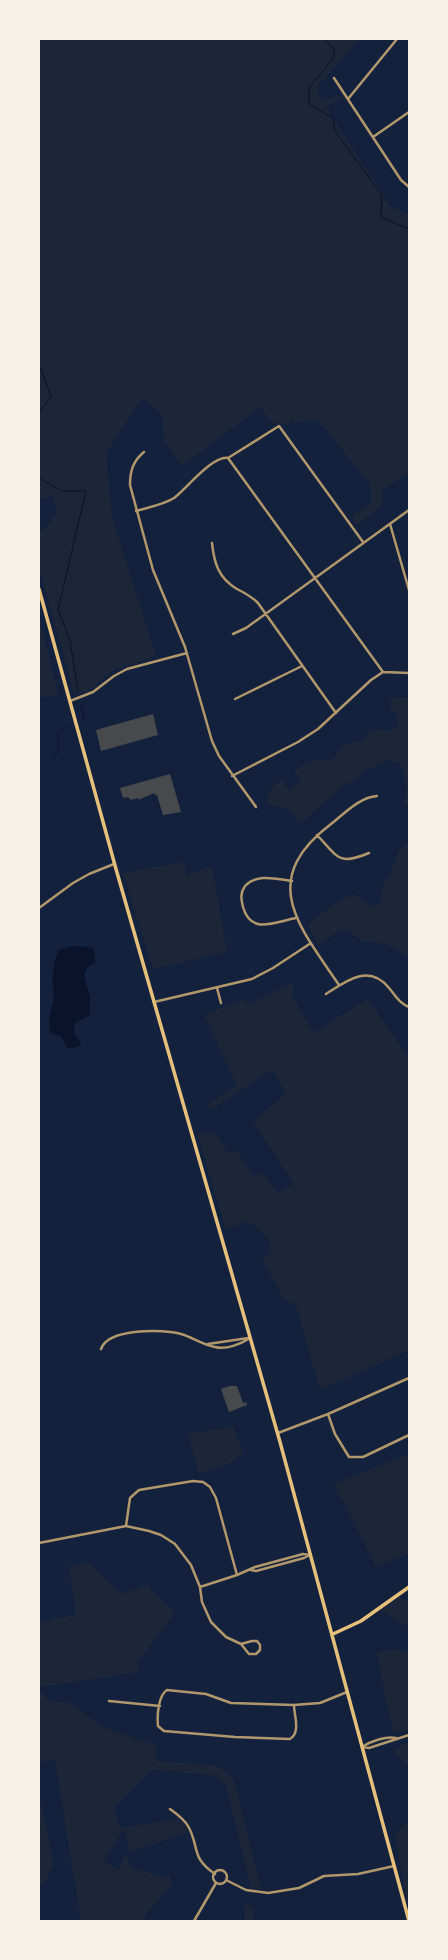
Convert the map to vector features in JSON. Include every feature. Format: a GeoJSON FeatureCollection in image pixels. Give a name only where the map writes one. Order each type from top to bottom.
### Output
{"type":"FeatureCollection","features":[{"type":"Feature","properties":{"kind":"main road"},"geometry":{"type":"LineString","coordinates":[[39,589],[114,864],[278,1434],[409,1921]]}},
{"type":"Feature","properties":{"kind":"main road"},"geometry":{"type":"LineString","coordinates":[[333,1634],[341,1632],[361,1620],[409,1587]]}},
{"type":"Feature","properties":{"kind":"street"},"geometry":{"type":"LineString","coordinates":[[348,99],[397,39]]}},
{"type":"Feature","properties":{"kind":"street"},"geometry":{"type":"LineString","coordinates":[[334,78],[401,180],[409,187]]}},
{"type":"Feature","properties":{"kind":"street"},"geometry":{"type":"LineString","coordinates":[[373,137],[409,112]]}},
{"type":"Feature","properties":{"kind":"street"},"geometry":{"type":"LineString","coordinates":[[136,511],[171,500],[222,457],[228,458],[279,426],[363,542]]}},
{"type":"Feature","properties":{"kind":"street"},"geometry":{"type":"LineString","coordinates":[[144,452],[135,461],[130,478],[136,511],[152,570],[187,653],[212,741],[232,776],[256,807]]}},
{"type":"Feature","properties":{"kind":"street"},"geometry":{"type":"LineString","coordinates":[[228,458],[316,577],[383,672]]}},
{"type":"Feature","properties":{"kind":"street"},"geometry":{"type":"LineString","coordinates":[[233,634],[242,630],[265,614],[409,510]]}},
{"type":"Feature","properties":{"kind":"street"},"geometry":{"type":"LineString","coordinates":[[390,524],[409,590]]}},
{"type":"Feature","properties":{"kind":"street"},"geometry":{"type":"LineString","coordinates":[[212,543],[215,562],[224,579],[254,599],[336,713]]}},
{"type":"Feature","properties":{"kind":"street"},"geometry":{"type":"LineString","coordinates":[[70,700],[93,692],[114,676],[127,669],[187,653]]}},
{"type":"Feature","properties":{"kind":"street"},"geometry":{"type":"LineString","coordinates":[[235,699],[302,666]]}},
{"type":"Feature","properties":{"kind":"street"},"geometry":{"type":"LineString","coordinates":[[232,776],[305,738],[324,724],[371,680],[383,672],[409,673]]}},
{"type":"Feature","properties":{"kind":"street"},"geometry":{"type":"LineString","coordinates":[[339,985],[296,918],[292,900],[292,881],[298,860],[305,847],[317,835],[364,799],[377,796]]}},
{"type":"Feature","properties":{"kind":"street"},"geometry":{"type":"LineString","coordinates":[[317,835],[342,859],[352,860],[370,854]]}},
{"type":"Feature","properties":{"kind":"street"},"geometry":{"type":"LineString","coordinates":[[39,908],[73,883],[89,874],[114,864]]}},
{"type":"Feature","properties":{"kind":"street"},"geometry":{"type":"LineString","coordinates":[[292,881],[267,878],[254,880],[245,886],[241,898],[246,916],[255,924],[265,924],[296,918]]}},
{"type":"Feature","properties":{"kind":"street"},"geometry":{"type":"LineString","coordinates":[[154,1002],[217,988],[259,976],[311,943]]}},
{"type":"Feature","properties":{"kind":"street"},"geometry":{"type":"LineString","coordinates":[[326,994],[352,977],[372,976],[384,982],[399,1002],[409,1007]]}},
{"type":"Feature","properties":{"kind":"street"},"geometry":{"type":"LineString","coordinates":[[217,988],[221,1003]]}},
{"type":"Feature","properties":{"kind":"street"},"geometry":{"type":"LineString","coordinates":[[101,1349],[106,1341],[113,1337],[138,1332],[173,1332],[215,1347],[225,1347],[242,1343],[250,1338]]}},
{"type":"Feature","properties":{"kind":"street"},"geometry":{"type":"LineString","coordinates":[[208,1344],[250,1338]]}},
{"type":"Feature","properties":{"kind":"street"},"geometry":{"type":"LineString","coordinates":[[278,1434],[328,1414],[409,1378]]}},
{"type":"Feature","properties":{"kind":"street"},"geometry":{"type":"LineString","coordinates":[[328,1414],[335,1434],[349,1457],[363,1457],[409,1435]]}},
{"type":"Feature","properties":{"kind":"street"},"geometry":{"type":"LineString","coordinates":[[126,1526],[130,1498],[139,1490],[183,1482],[203,1482],[210,1487],[216,1498],[237,1575]]}},
{"type":"Feature","properties":{"kind":"street"},"geometry":{"type":"LineString","coordinates":[[39,1544],[126,1526],[156,1533],[175,1544],[191,1565],[200,1587],[202,1602],[211,1622],[226,1637],[241,1644],[251,1654],[256,1654],[260,1650],[260,1644],[257,1641],[241,1644]]}},
{"type":"Feature","properties":{"kind":"street"},"geometry":{"type":"LineString","coordinates":[[200,1587],[251,1570],[256,1571],[310,1555]]}},
{"type":"Feature","properties":{"kind":"street"},"geometry":{"type":"LineString","coordinates":[[294,1706],[295,1735],[290,1739],[164,1731],[158,1726],[160,1706],[164,1691],[167,1690],[206,1694],[231,1703],[294,1706],[320,1703],[347,1692]]}},
{"type":"Feature","properties":{"kind":"street"},"geometry":{"type":"LineString","coordinates":[[109,1701],[160,1706]]}},
{"type":"Feature","properties":{"kind":"street"},"geometry":{"type":"LineString","coordinates":[[362,1747],[368,1743],[390,1737],[396,1738],[409,1735]]}},
{"type":"Feature","properties":{"kind":"street"},"geometry":{"type":"LineString","coordinates":[[362,1747],[369,1748],[392,1742],[396,1738]]}},
{"type":"Feature","properties":{"kind":"street"},"geometry":{"type":"LineString","coordinates":[[170,1810],[188,1825],[197,1855],[202,1864],[215,1874]]}},
{"type":"Feature","properties":{"kind":"street"},"geometry":{"type":"LineString","coordinates":[[226,1880],[246,1890],[268,1893],[299,1888],[324,1876],[358,1874],[394,1866]]}},
{"type":"Feature","properties":{"kind":"street"},"geometry":{"type":"LineString","coordinates":[[215,1874],[218,1871],[223,1871],[226,1875],[226,1880]]}},
{"type":"Feature","properties":{"kind":"street"},"geometry":{"type":"LineString","coordinates":[[194,1921],[216,1883],[214,1879],[215,1874]]}},
{"type":"Feature","properties":{"kind":"street"},"geometry":{"type":"LineString","coordinates":[[216,1883],[222,1884],[226,1880]]}},
{"type":"Feature","properties":{"kind":"shaded area"},"geometry":{"type":"Polygon","coordinates":[[[39,39],[360,39],[323,79],[319,85],[318,92],[322,98],[326,100],[344,95],[341,100],[332,103],[327,109],[387,200],[389,206],[409,215],[409,473],[382,490],[382,505],[356,526],[352,516],[372,502],[370,484],[319,421],[291,422],[290,425],[273,423],[260,407],[182,466],[164,440],[162,415],[142,397],[106,454],[112,517],[156,656],[114,670],[88,692],[74,693],[39,568],[39,531],[43,530],[57,514],[53,496],[39,499],[39,39]]]}},
{"type":"Feature","properties":{"kind":"shaded area"},"geometry":{"type":"Polygon","coordinates":[[[39,617],[58,695],[39,697],[39,617]]]}},
{"type":"Feature","properties":{"kind":"shaded area"},"geometry":{"type":"Polygon","coordinates":[[[409,697],[409,805],[404,804],[407,790],[401,764],[388,760],[372,768],[367,768],[357,779],[344,785],[301,823],[287,808],[273,806],[268,803],[267,795],[276,783],[282,780],[289,791],[301,779],[294,771],[309,762],[314,760],[328,761],[334,758],[344,745],[365,740],[366,734],[371,730],[377,729],[389,732],[395,729],[399,722],[396,713],[391,711],[390,699],[409,697]]]}},
{"type":"Feature","properties":{"kind":"shaded area"},"geometry":{"type":"Polygon","coordinates":[[[409,842],[409,957],[386,944],[360,940],[346,929],[340,930],[319,945],[307,925],[334,904],[353,894],[373,907],[378,906],[382,898],[382,887],[391,873],[398,852],[409,842]]]}},
{"type":"Feature","properties":{"kind":"shaded area"},"geometry":{"type":"Polygon","coordinates":[[[184,862],[187,875],[210,867],[213,871],[227,952],[153,969],[123,873],[184,862]]]}},
{"type":"Feature","properties":{"kind":"shaded area"},"geometry":{"type":"Polygon","coordinates":[[[78,946],[92,948],[95,953],[95,963],[87,967],[84,975],[90,997],[90,1014],[74,1026],[74,1032],[81,1043],[80,1046],[67,1049],[62,1037],[50,1033],[49,1018],[54,998],[52,978],[58,951],[68,947],[78,946]]]}},
{"type":"Feature","properties":{"kind":"shaded area"},"geometry":{"type":"Polygon","coordinates":[[[294,982],[292,995],[313,1033],[368,999],[409,1058],[409,1350],[320,1390],[296,1305],[284,1299],[262,1260],[271,1252],[269,1242],[264,1234],[248,1221],[226,1230],[197,1133],[201,1132],[206,1135],[211,1132],[214,1135],[216,1134],[228,1153],[236,1150],[254,1176],[263,1173],[278,1193],[294,1184],[253,1122],[282,1097],[285,1091],[274,1072],[269,1072],[214,1108],[208,1108],[207,1105],[237,1085],[204,1015],[244,999],[248,1005],[294,982]]]}},
{"type":"Feature","properties":{"kind":"shaded area"},"geometry":{"type":"Polygon","coordinates":[[[233,1426],[244,1454],[236,1456],[238,1460],[199,1474],[188,1434],[233,1426]]]}},
{"type":"Feature","properties":{"kind":"shaded area"},"geometry":{"type":"Polygon","coordinates":[[[409,1454],[409,1551],[407,1554],[376,1567],[334,1484],[409,1454]]]}},
{"type":"Feature","properties":{"kind":"shaded area"},"geometry":{"type":"Polygon","coordinates":[[[88,1562],[121,1594],[147,1585],[175,1613],[137,1663],[139,1672],[39,1687],[39,1622],[76,1615],[69,1566],[88,1562]]]}},
{"type":"Feature","properties":{"kind":"shaded area"},"geometry":{"type":"Polygon","coordinates":[[[399,1597],[409,1602],[409,1628],[380,1609],[399,1597]]]}},
{"type":"Feature","properties":{"kind":"shaded area"},"geometry":{"type":"Polygon","coordinates":[[[398,1649],[409,1653],[409,1730],[394,1733],[386,1701],[377,1652],[398,1649]]]}},
{"type":"Feature","properties":{"kind":"shaded area"},"geometry":{"type":"Polygon","coordinates":[[[39,1690],[48,1700],[70,1703],[103,1727],[157,1746],[156,1761],[218,1766],[234,1780],[261,1889],[251,1887],[226,1785],[214,1775],[152,1770],[114,1808],[120,1828],[178,1819],[183,1823],[188,1832],[130,1852],[125,1831],[121,1832],[104,1862],[118,1870],[127,1853],[131,1868],[164,1877],[170,1876],[172,1885],[140,1921],[81,1921],[55,1760],[39,1762],[39,1690]]]}},
{"type":"Feature","properties":{"kind":"shaded area"},"geometry":{"type":"Polygon","coordinates":[[[406,1743],[409,1744],[409,1768],[407,1764],[394,1753],[394,1750],[406,1743]]]}},
{"type":"Feature","properties":{"kind":"shaded area"},"geometry":{"type":"Polygon","coordinates":[[[39,1794],[54,1864],[43,1885],[39,1885],[39,1794]]]}},
{"type":"Feature","properties":{"kind":"shaded area"},"geometry":{"type":"Polygon","coordinates":[[[409,1821],[409,1892],[406,1898],[395,1835],[399,1829],[409,1821]]]}},
{"type":"Feature","properties":{"kind":"shaded area"},"geometry":{"type":"Polygon","coordinates":[[[244,1904],[253,1906],[254,1921],[245,1921],[244,1904]]]}},
{"type":"Feature","properties":{"kind":"building"},"geometry":{"type":"Polygon","coordinates":[[[153,714],[158,735],[101,751],[96,730],[153,714]]]}},
{"type":"Feature","properties":{"kind":"building"},"geometry":{"type":"Polygon","coordinates":[[[170,774],[181,812],[163,815],[157,795],[154,793],[138,800],[138,798],[131,800],[128,797],[123,798],[120,788],[170,774]]]}},
{"type":"Feature","properties":{"kind":"building"},"geometry":{"type":"Polygon","coordinates":[[[230,1386],[237,1386],[243,1403],[246,1402],[247,1405],[229,1412],[221,1389],[230,1386]]]}},
{"type":"Feature","properties":{"kind":"waterway"},"geometry":{"type":"LineString","coordinates":[[325,39],[334,50],[334,57],[309,88],[309,104],[333,118],[335,131],[382,195],[381,217],[409,229]]}},
{"type":"Feature","properties":{"kind":"waterway"},"geometry":{"type":"LineString","coordinates":[[39,364],[51,396],[39,413]]}},
{"type":"Feature","properties":{"kind":"waterway"},"geometry":{"type":"LineString","coordinates":[[39,478],[62,491],[86,491],[58,610],[70,640],[78,691]]}},
{"type":"Feature","properties":{"kind":"waterway"},"geometry":{"type":"LineString","coordinates":[[81,704],[84,720]]}},
{"type":"Feature","properties":{"kind":"waterway"},"geometry":{"type":"LineString","coordinates":[[53,761],[59,748],[57,733],[68,726]]}}]}
